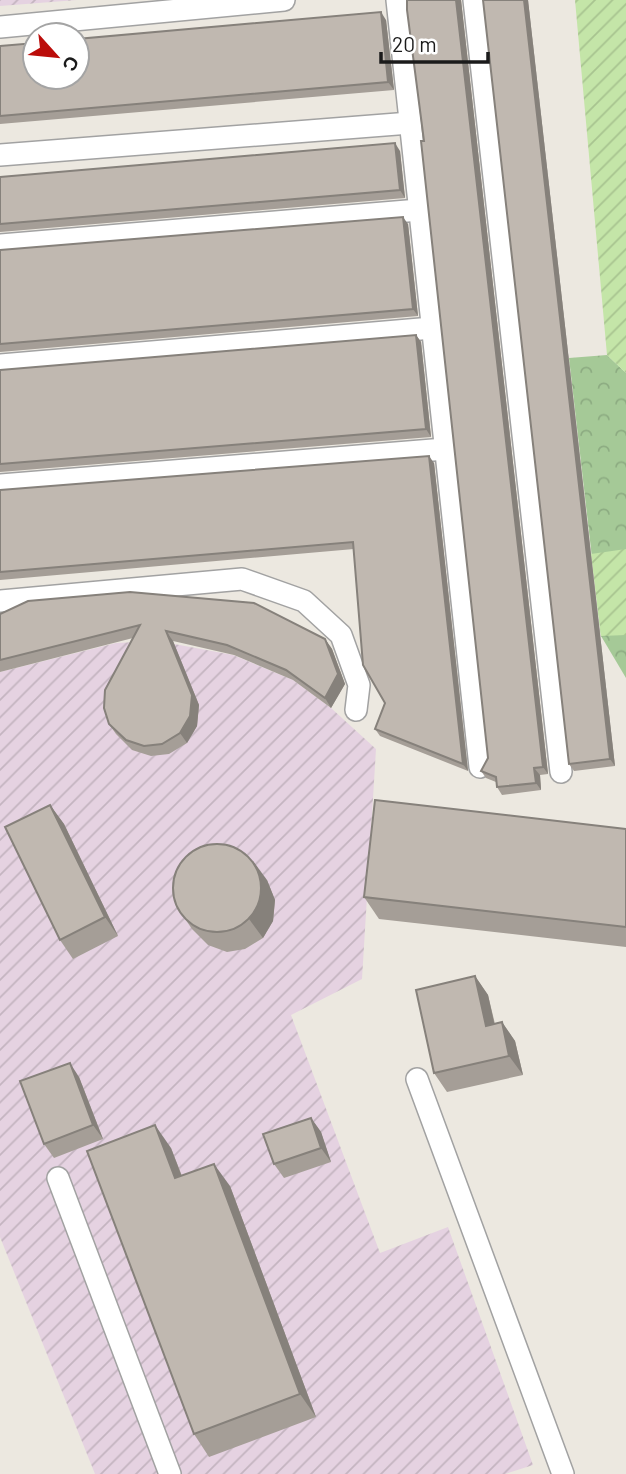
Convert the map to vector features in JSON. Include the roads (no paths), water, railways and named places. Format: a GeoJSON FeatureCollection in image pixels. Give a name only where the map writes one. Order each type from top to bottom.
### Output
{"type":"FeatureCollection","features":[{"type":"Feature","properties":{"kind":"lane"},"geometry":{"type":"LineString","coordinates":[[0,27],[284,0]]}},
{"type":"Feature","properties":{"kind":"lane"},"geometry":{"type":"LineString","coordinates":[[397,0],[480,767]]}},
{"type":"Feature","properties":{"kind":"lane"},"geometry":{"type":"LineString","coordinates":[[474,0],[561,772]]}},
{"type":"Feature","properties":{"kind":"lane"},"geometry":{"type":"LineString","coordinates":[[0,155],[410,123]]}},
{"type":"Feature","properties":{"kind":"lane"},"geometry":{"type":"LineString","coordinates":[[0,245],[419,210]]}},
{"type":"Feature","properties":{"kind":"lane"},"geometry":{"type":"LineString","coordinates":[[0,365],[432,328]]}},
{"type":"Feature","properties":{"kind":"lane"},"geometry":{"type":"LineString","coordinates":[[0,485],[445,449]]}},
{"type":"Feature","properties":{"kind":"lane"},"geometry":{"type":"LineString","coordinates":[[0,601],[242,579],[304,601],[341,635],[359,685],[356,710]]}},
{"type":"Feature","properties":{"kind":"lane"},"geometry":{"type":"LineString","coordinates":[[416,1079],[563,1474]]}},
{"type":"Feature","properties":{"kind":"lane"},"geometry":{"type":"LineString","coordinates":[[58,1178],[170,1474]]}}]}
